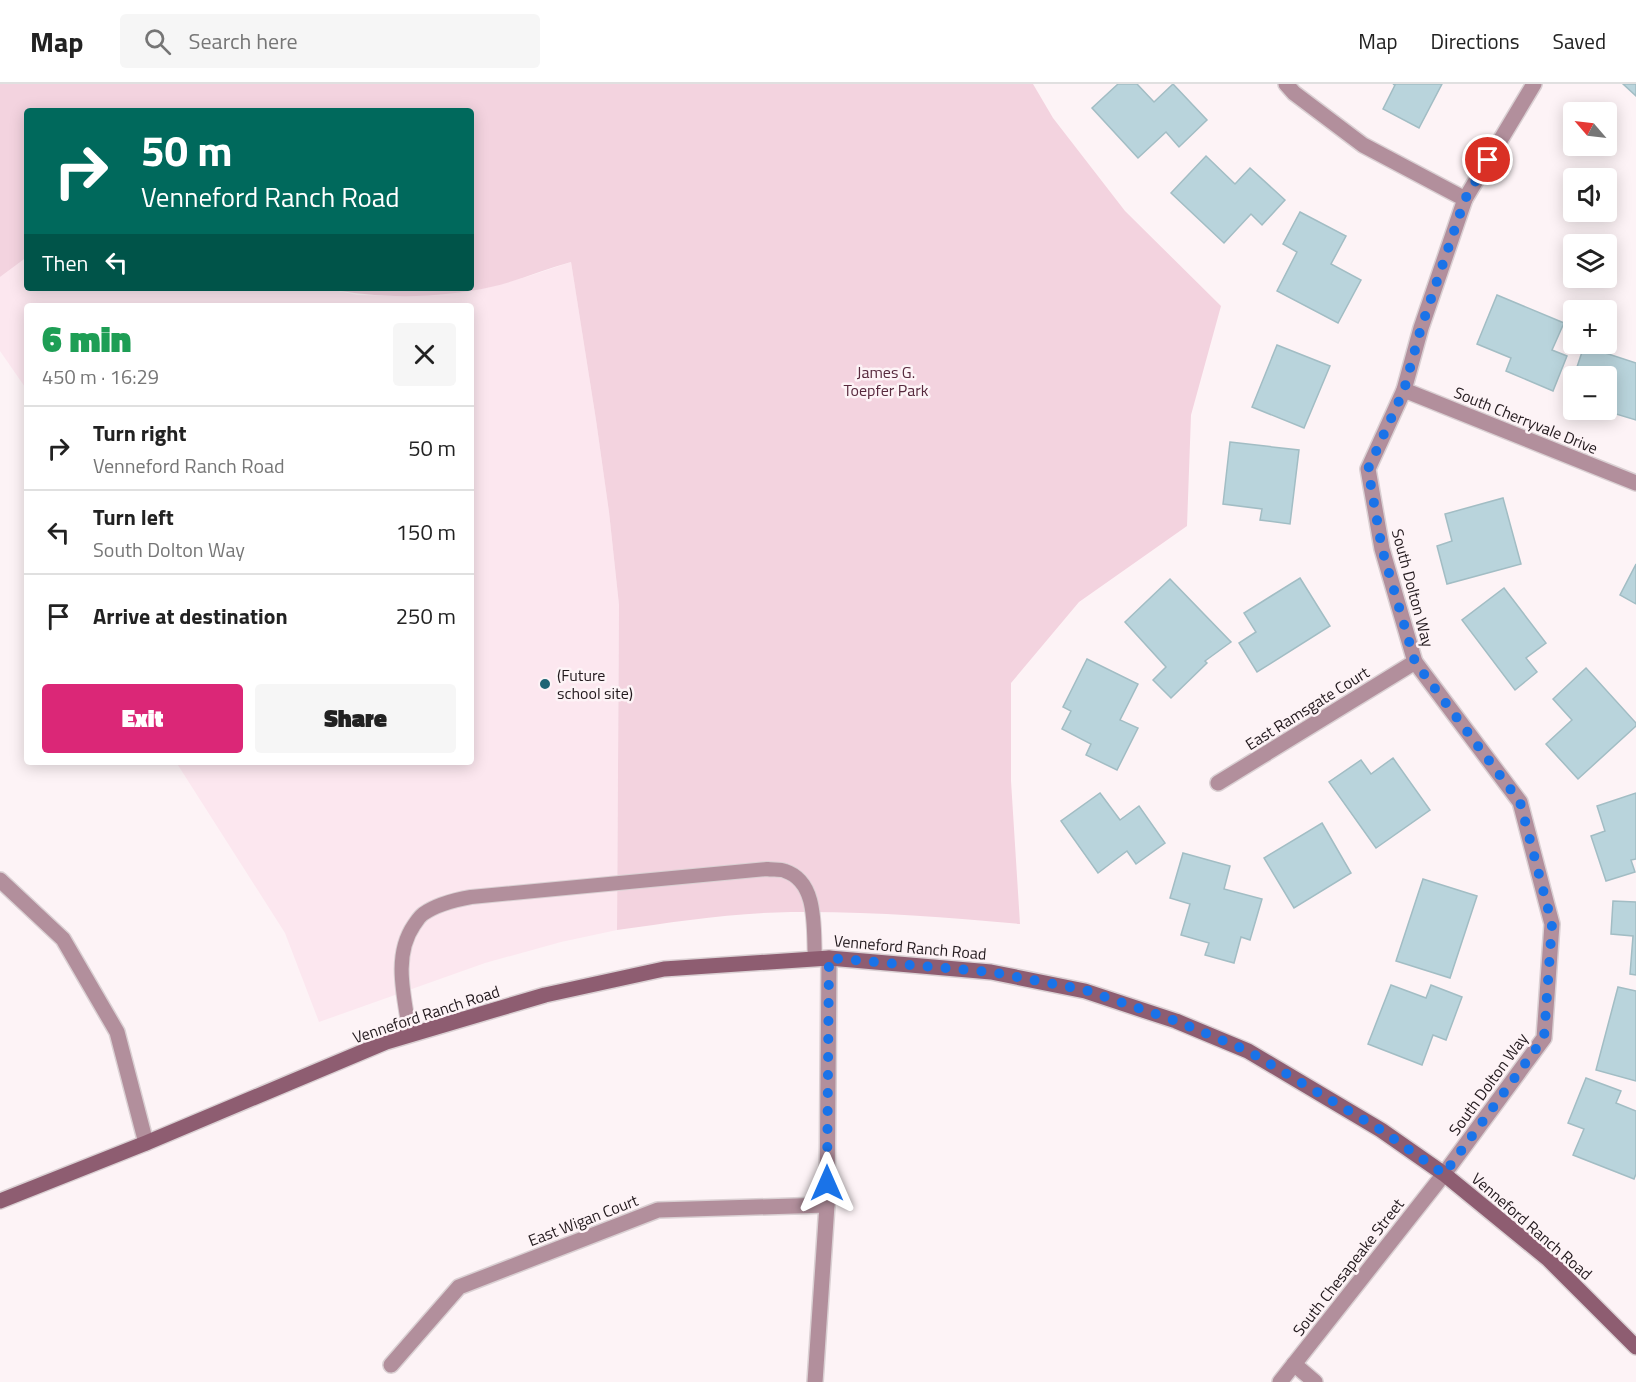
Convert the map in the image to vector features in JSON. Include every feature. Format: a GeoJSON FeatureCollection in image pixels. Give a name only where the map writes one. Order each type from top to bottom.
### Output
{"type":"FeatureCollection","features":[{"type":"Feature","properties":{"kind":"street"},"geometry":{"type":"LineString","coordinates":[[1286,84],[1294,93],[1364,145],[1465,199]]}},
{"type":"Feature","properties":{"kind":"street","name":"South Dolton Way"},"geometry":{"type":"LineString","coordinates":[[1444,1174],[1544,1038],[1552,924],[1520,802],[1415,662],[1382,549],[1368,469],[1404,390],[1421,328],[1465,199],[1534,84]]}},
{"type":"Feature","properties":{"kind":"street","name":"South Cherryvale Drive"},"geometry":{"type":"LineString","coordinates":[[1404,390],[1636,483]]}},
{"type":"Feature","properties":{"kind":"street","name":"East Ramsgate Court"},"geometry":{"type":"LineString","coordinates":[[1218,783],[1415,662]]}},
{"type":"Feature","properties":{"kind":"street"},"geometry":{"type":"LineString","coordinates":[[0,880],[63,939],[117,1032],[146,1143]]}},
{"type":"Feature","properties":{"kind":"street"},"geometry":{"type":"LineString","coordinates":[[815,1382],[827,1205],[822,959]]}},
{"type":"Feature","properties":{"kind":"street","name":"Venneford Ranch Road"},"geometry":{"type":"LineString","coordinates":[[0,1201],[146,1143],[386,1042],[545,995],[664,969],[822,959],[991,972],[1085,990],[1176,1021],[1248,1051],[1381,1130],[1444,1174],[1548,1259],[1636,1347]]}},
{"type":"Feature","properties":{"kind":"street","name":"South Chesapeake Street"},"geometry":{"type":"LineString","coordinates":[[1280,1382],[1444,1174]]}},
{"type":"Feature","properties":{"kind":"street","name":"East Wigan Court"},"geometry":{"type":"LineString","coordinates":[[391,1365],[459,1287],[658,1210],[827,1205]]}},
{"type":"Feature","properties":{"kind":"street"},"geometry":{"type":"LineString","coordinates":[[1294,1364],[1315,1382]]}},
{"type":"Feature","properties":{"kind":"lane"},"geometry":{"type":"LineString","coordinates":[[411,1035],[401,967],[404,946],[408,934],[421,915],[448,901],[755,870],[785,871],[795,876],[807,891],[812,902],[822,959]]}},
{"type":"Feature","properties":{"kind":"shaded area","name":"(Future school site)"},"geometry":{"type":"Polygon","coordinates":[[[24,259],[24,291],[338,291],[357,295],[406,296],[474,291],[571,262],[609,512],[619,605],[617,930],[561,942],[485,963],[319,1022],[285,933],[178,765],[474,765],[474,303],[24,303],[24,386],[0,351],[0,277],[24,259]]]}},
{"type":"Feature","properties":{"kind":"green space","name":"James G. Toepfer Park"},"geometry":{"type":"Polygon","coordinates":[[[0,84],[1033,84],[1053,118],[1125,211],[1221,306],[1191,415],[1187,526],[1079,602],[1011,683],[1011,781],[1020,924],[906,915],[791,912],[725,916],[617,930],[619,605],[609,512],[571,262],[474,290],[474,108],[24,108],[24,259],[0,277],[0,84]]]}},
{"type":"Feature","properties":{"kind":"green space","name":"James G. Toepfer Park"},"geometry":{"type":"Polygon","coordinates":[[[340,291],[470,291],[407,296],[340,291]]]}},
{"type":"Feature","properties":{"kind":"building"},"geometry":{"type":"Polygon","coordinates":[[[1118,84],[1137,84],[1154,102],[1173,84],[1207,120],[1179,147],[1166,132],[1138,158],[1092,108],[1118,84]]]}},
{"type":"Feature","properties":{"kind":"building"},"geometry":{"type":"Polygon","coordinates":[[[1393,84],[1442,84],[1419,128],[1383,109],[1395,85],[1393,84]]]}},
{"type":"Feature","properties":{"kind":"building"},"geometry":{"type":"Polygon","coordinates":[[[1623,84],[1636,84],[1636,96],[1623,84]]]}},
{"type":"Feature","properties":{"kind":"building"},"geometry":{"type":"Polygon","coordinates":[[[1206,156],[1235,184],[1250,168],[1285,200],[1262,225],[1251,214],[1224,243],[1171,193],[1206,156]]]}},
{"type":"Feature","properties":{"kind":"building"},"geometry":{"type":"Polygon","coordinates":[[[1300,212],[1346,236],[1331,264],[1361,280],[1338,323],[1277,291],[1297,252],[1283,244],[1300,212]]]}},
{"type":"Feature","properties":{"kind":"building"},"geometry":{"type":"Polygon","coordinates":[[[1497,295],[1563,323],[1552,350],[1567,356],[1553,391],[1506,371],[1511,358],[1477,344],[1497,295]]]}},
{"type":"Feature","properties":{"kind":"building"},"geometry":{"type":"Polygon","coordinates":[[[1277,345],[1330,366],[1304,428],[1252,407],[1277,345]]]}},
{"type":"Feature","properties":{"kind":"building"},"geometry":{"type":"Polygon","coordinates":[[[1581,354],[1608,354],[1636,363],[1636,420],[1617,414],[1617,366],[1577,366],[1581,354]]]}},
{"type":"Feature","properties":{"kind":"building"},"geometry":{"type":"Polygon","coordinates":[[[1230,442],[1299,450],[1290,524],[1260,520],[1262,509],[1223,504],[1230,442]]]}},
{"type":"Feature","properties":{"kind":"building"},"geometry":{"type":"Polygon","coordinates":[[[1503,498],[1521,564],[1447,584],[1437,546],[1452,541],[1445,514],[1503,498]]]}},
{"type":"Feature","properties":{"kind":"building"},"geometry":{"type":"Polygon","coordinates":[[[1636,564],[1636,604],[1620,595],[1636,564]]]}},
{"type":"Feature","properties":{"kind":"building"},"geometry":{"type":"Polygon","coordinates":[[[1300,578],[1330,626],[1257,672],[1239,643],[1256,632],[1244,613],[1300,578]]]}},
{"type":"Feature","properties":{"kind":"building"},"geometry":{"type":"Polygon","coordinates":[[[1170,579],[1231,642],[1205,661],[1207,663],[1171,698],[1153,680],[1166,667],[1125,622],[1170,579]]]}},
{"type":"Feature","properties":{"kind":"building"},"geometry":{"type":"Polygon","coordinates":[[[1504,588],[1546,643],[1526,658],[1537,672],[1515,690],[1462,620],[1504,588]]]}},
{"type":"Feature","properties":{"kind":"building"},"geometry":{"type":"Polygon","coordinates":[[[1087,659],[1138,684],[1120,720],[1138,728],[1117,770],[1086,755],[1091,744],[1062,729],[1071,711],[1063,707],[1087,659]]]}},
{"type":"Feature","properties":{"kind":"building"},"geometry":{"type":"Polygon","coordinates":[[[1586,668],[1636,723],[1636,726],[1578,779],[1546,744],[1572,720],[1553,699],[1586,668]]]}},
{"type":"Feature","properties":{"kind":"building"},"geometry":{"type":"Polygon","coordinates":[[[1393,758],[1430,810],[1376,848],[1329,782],[1361,760],[1371,774],[1393,758]]]}},
{"type":"Feature","properties":{"kind":"building"},"geometry":{"type":"Polygon","coordinates":[[[1100,793],[1120,820],[1139,806],[1165,843],[1136,864],[1127,851],[1098,873],[1061,821],[1100,793]]]}},
{"type":"Feature","properties":{"kind":"building"},"geometry":{"type":"Polygon","coordinates":[[[1636,793],[1636,859],[1631,860],[1635,872],[1606,881],[1591,836],[1605,831],[1597,806],[1636,793]]]}},
{"type":"Feature","properties":{"kind":"building"},"geometry":{"type":"Polygon","coordinates":[[[1322,823],[1351,873],[1294,908],[1264,858],[1322,823]]]}},
{"type":"Feature","properties":{"kind":"building"},"geometry":{"type":"Polygon","coordinates":[[[1183,853],[1230,866],[1224,889],[1262,899],[1250,940],[1241,937],[1234,963],[1205,955],[1209,943],[1181,935],[1190,904],[1170,898],[1183,853]]]}},
{"type":"Feature","properties":{"kind":"building"},"geometry":{"type":"Polygon","coordinates":[[[1423,879],[1477,896],[1450,978],[1396,961],[1423,879]]]}},
{"type":"Feature","properties":{"kind":"building"},"geometry":{"type":"Polygon","coordinates":[[[1613,901],[1636,902],[1636,975],[1630,974],[1633,936],[1611,934],[1613,901]]]}},
{"type":"Feature","properties":{"kind":"building"},"geometry":{"type":"Polygon","coordinates":[[[1391,985],[1426,998],[1431,985],[1462,997],[1446,1040],[1433,1035],[1422,1065],[1368,1044],[1391,985]]]}},
{"type":"Feature","properties":{"kind":"building"},"geometry":{"type":"Polygon","coordinates":[[[1618,987],[1636,991],[1636,1081],[1596,1070],[1618,987]]]}},
{"type":"Feature","properties":{"kind":"building"},"geometry":{"type":"Polygon","coordinates":[[[1586,1078],[1621,1091],[1616,1103],[1636,1111],[1636,1174],[1634,1179],[1573,1155],[1584,1129],[1568,1123],[1586,1078]]]}},
{"type":"Feature","properties":{"kind":"place","name":"(Future school site)"},"geometry":{"type":"Point","coordinates":[545,684]}},
{"type":"Feature","properties":{"kind":"route"},"geometry":{"type":"LineString","coordinates":[[827,1183],[829,958],[991,972],[1085,990],[1176,1021],[1248,1051],[1381,1130],[1444,1174],[1544,1038],[1552,924],[1520,802],[1415,662],[1382,549],[1368,469],[1404,390],[1421,328],[1465,199],[1488,160]]}}]}
